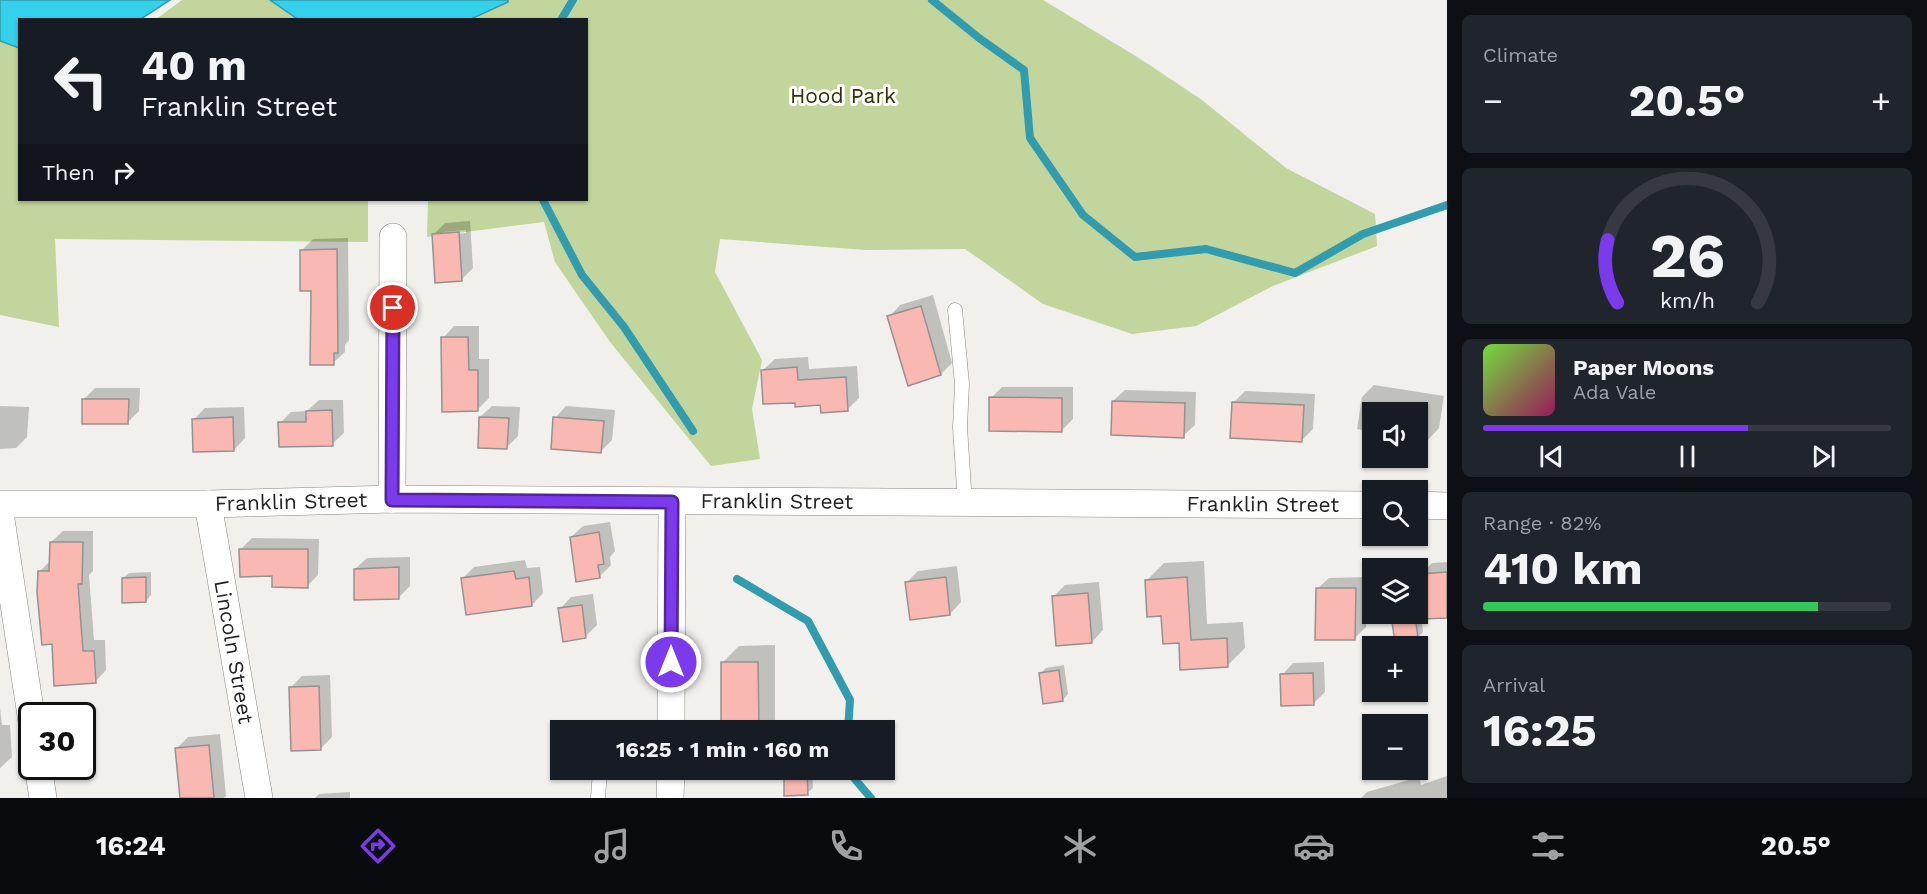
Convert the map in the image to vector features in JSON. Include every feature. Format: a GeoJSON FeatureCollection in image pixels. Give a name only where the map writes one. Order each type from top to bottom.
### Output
{"type":"FeatureCollection","features":[{"type":"Feature","properties":{"kind":"street"},"geometry":{"type":"LineString","coordinates":[[392,500],[393,237]]}},
{"type":"Feature","properties":{"kind":"street","name":"Franklin Street"},"geometry":{"type":"LineString","coordinates":[[0,504],[208,504],[392,500],[1362,505]]}},
{"type":"Feature","properties":{"kind":"street"},"geometry":{"type":"LineString","coordinates":[[671,720],[672,502]]}},
{"type":"Feature","properties":{"kind":"street","name":"Lincoln Street"},"geometry":{"type":"LineString","coordinates":[[208,504],[259,798]]}},
{"type":"Feature","properties":{"kind":"street"},"geometry":{"type":"LineString","coordinates":[[1428,505],[1447,506]]}},
{"type":"Feature","properties":{"kind":"street"},"geometry":{"type":"LineString","coordinates":[[0,513],[29,702]]}},
{"type":"Feature","properties":{"kind":"street"},"geometry":{"type":"LineString","coordinates":[[40,780],[43,798]]}},
{"type":"Feature","properties":{"kind":"street"},"geometry":{"type":"LineString","coordinates":[[670,798],[671,780]]}},
{"type":"Feature","properties":{"kind":"lane"},"geometry":{"type":"LineString","coordinates":[[955,310],[962,384],[960,427],[965,504]]}},
{"type":"Feature","properties":{"kind":"lane"},"geometry":{"type":"LineString","coordinates":[[598,798],[599,780]]}},
{"type":"Feature","properties":{"kind":"green space"},"geometry":{"type":"Polygon","coordinates":[[[182,0],[274,0],[308,18],[158,18],[182,0]]]}},
{"type":"Feature","properties":{"kind":"green space","name":"Hood Park"},"geometry":{"type":"Polygon","coordinates":[[[465,0],[1043,0],[1139,58],[1202,100],[1286,168],[1375,214],[1377,246],[1273,286],[1196,326],[1132,334],[1043,304],[965,249],[866,250],[720,239],[715,272],[762,360],[752,409],[760,459],[711,466],[610,342],[555,262],[544,222],[427,237],[428,201],[588,201],[588,18],[458,18],[465,0]]]}},
{"type":"Feature","properties":{"kind":"green space"},"geometry":{"type":"Polygon","coordinates":[[[0,40],[18,46],[18,201],[368,201],[368,242],[55,239],[59,327],[0,315],[0,40]]]}},
{"type":"Feature","properties":{"kind":"water"},"geometry":{"type":"Polygon","coordinates":[[[0,0],[170,0],[143,18],[18,18],[18,48],[0,41],[0,0]]]}},
{"type":"Feature","properties":{"kind":"water"},"geometry":{"type":"Polygon","coordinates":[[[270,0],[508,0],[473,18],[296,18],[270,0]]]}},
{"type":"Feature","properties":{"kind":"building"},"geometry":{"type":"Polygon","coordinates":[[[459,232],[462,281],[435,283],[432,234],[459,232]]]}},
{"type":"Feature","properties":{"kind":"building"},"geometry":{"type":"Polygon","coordinates":[[[337,249],[338,353],[334,353],[334,365],[310,365],[311,291],[300,291],[300,250],[337,249]]]}},
{"type":"Feature","properties":{"kind":"building"},"geometry":{"type":"Polygon","coordinates":[[[921,306],[941,375],[908,386],[887,316],[921,306]]]}},
{"type":"Feature","properties":{"kind":"building"},"geometry":{"type":"Polygon","coordinates":[[[441,337],[468,337],[469,370],[478,370],[478,411],[442,412],[441,337]]]}},
{"type":"Feature","properties":{"kind":"building"},"geometry":{"type":"Polygon","coordinates":[[[797,367],[798,380],[846,377],[848,411],[821,413],[820,405],[795,407],[795,403],[763,404],[761,370],[797,367]]]}},
{"type":"Feature","properties":{"kind":"building"},"geometry":{"type":"Polygon","coordinates":[[[989,397],[1062,398],[1062,432],[989,431],[989,397]]]}},
{"type":"Feature","properties":{"kind":"building"},"geometry":{"type":"Polygon","coordinates":[[[82,399],[129,399],[128,424],[82,424],[82,399]]]}},
{"type":"Feature","properties":{"kind":"building"},"geometry":{"type":"Polygon","coordinates":[[[1112,401],[1185,403],[1184,438],[1111,435],[1112,401]]]}},
{"type":"Feature","properties":{"kind":"building"},"geometry":{"type":"Polygon","coordinates":[[[1232,402],[1304,405],[1302,442],[1230,438],[1232,402]]]}},
{"type":"Feature","properties":{"kind":"building"},"geometry":{"type":"Polygon","coordinates":[[[332,410],[333,446],[279,447],[278,422],[306,422],[306,411],[332,410]]]}},
{"type":"Feature","properties":{"kind":"building"},"geometry":{"type":"Polygon","coordinates":[[[233,417],[234,451],[193,452],[192,419],[233,417]]]}},
{"type":"Feature","properties":{"kind":"building"},"geometry":{"type":"Polygon","coordinates":[[[479,417],[509,418],[507,449],[478,448],[479,417]]]}},
{"type":"Feature","properties":{"kind":"building"},"geometry":{"type":"Polygon","coordinates":[[[553,417],[604,421],[601,453],[551,449],[553,417]]]}},
{"type":"Feature","properties":{"kind":"building"},"geometry":{"type":"Polygon","coordinates":[[[599,532],[604,564],[598,565],[600,578],[576,582],[570,537],[599,532]]]}},
{"type":"Feature","properties":{"kind":"building"},"geometry":{"type":"Polygon","coordinates":[[[50,542],[83,542],[82,584],[78,584],[83,651],[94,651],[96,683],[54,686],[52,644],[42,645],[37,592],[38,571],[49,571],[50,542]]]}},
{"type":"Feature","properties":{"kind":"building"},"geometry":{"type":"Polygon","coordinates":[[[239,549],[308,549],[308,588],[272,587],[272,576],[240,577],[239,549]]]}},
{"type":"Feature","properties":{"kind":"building"},"geometry":{"type":"Polygon","coordinates":[[[399,567],[399,599],[354,600],[354,569],[399,567]]]}},
{"type":"Feature","properties":{"kind":"building"},"geometry":{"type":"Polygon","coordinates":[[[514,571],[516,579],[529,577],[532,606],[466,615],[461,578],[514,571]]]}},
{"type":"Feature","properties":{"kind":"building"},"geometry":{"type":"Polygon","coordinates":[[[1447,572],[1447,618],[1428,619],[1428,573],[1447,572]]]}},
{"type":"Feature","properties":{"kind":"building"},"geometry":{"type":"Polygon","coordinates":[[[146,577],[146,602],[122,603],[122,578],[146,577]]]}},
{"type":"Feature","properties":{"kind":"building"},"geometry":{"type":"Polygon","coordinates":[[[946,577],[950,615],[910,620],[905,582],[946,577]]]}},
{"type":"Feature","properties":{"kind":"building"},"geometry":{"type":"Polygon","coordinates":[[[1187,577],[1191,640],[1227,638],[1228,667],[1180,670],[1179,643],[1163,644],[1161,616],[1147,617],[1145,580],[1187,577]]]}},
{"type":"Feature","properties":{"kind":"building"},"geometry":{"type":"Polygon","coordinates":[[[1316,588],[1356,588],[1355,640],[1315,640],[1316,588]]]}},
{"type":"Feature","properties":{"kind":"building"},"geometry":{"type":"Polygon","coordinates":[[[1088,593],[1092,643],[1056,646],[1052,596],[1088,593]]]}},
{"type":"Feature","properties":{"kind":"building"},"geometry":{"type":"Polygon","coordinates":[[[582,605],[586,638],[563,642],[558,608],[582,605]]]}},
{"type":"Feature","properties":{"kind":"building"},"geometry":{"type":"Polygon","coordinates":[[[1392,624],[1416,624],[1418,636],[1394,636],[1392,624]]]}},
{"type":"Feature","properties":{"kind":"building"},"geometry":{"type":"Polygon","coordinates":[[[721,662],[758,662],[759,720],[721,720],[721,662]]]}},
{"type":"Feature","properties":{"kind":"building"},"geometry":{"type":"Polygon","coordinates":[[[1059,670],[1063,701],[1043,704],[1039,673],[1059,670]]]}},
{"type":"Feature","properties":{"kind":"building"},"geometry":{"type":"Polygon","coordinates":[[[1313,673],[1314,705],[1281,706],[1280,674],[1313,673]]]}},
{"type":"Feature","properties":{"kind":"building"},"geometry":{"type":"Polygon","coordinates":[[[319,686],[321,750],[291,751],[289,687],[319,686]]]}},
{"type":"Feature","properties":{"kind":"building"},"geometry":{"type":"Polygon","coordinates":[[[209,745],[214,798],[180,798],[175,748],[209,745]]]}},
{"type":"Feature","properties":{"kind":"building"},"geometry":{"type":"Polygon","coordinates":[[[784,780],[807,780],[808,795],[784,796],[784,780]]]}},
{"type":"Feature","properties":{"kind":"waterway"},"geometry":{"type":"LineString","coordinates":[[562,18],[573,0]]}},
{"type":"Feature","properties":{"kind":"waterway"},"geometry":{"type":"LineString","coordinates":[[932,0],[1024,70],[1030,138],[1083,215],[1135,257],[1206,249],[1295,273],[1363,234],[1447,205]]}},
{"type":"Feature","properties":{"kind":"waterway"},"geometry":{"type":"LineString","coordinates":[[544,201],[582,275],[624,327],[693,431]]}},
{"type":"Feature","properties":{"kind":"waterway"},"geometry":{"type":"LineString","coordinates":[[737,579],[808,621],[850,700],[849,720]]}},
{"type":"Feature","properties":{"kind":"waterway"},"geometry":{"type":"LineString","coordinates":[[856,780],[871,798]]}},
{"type":"Feature","properties":{"kind":"route"},"geometry":{"type":"LineString","coordinates":[[393,308],[392,500],[672,502],[671,662]]}}]}
